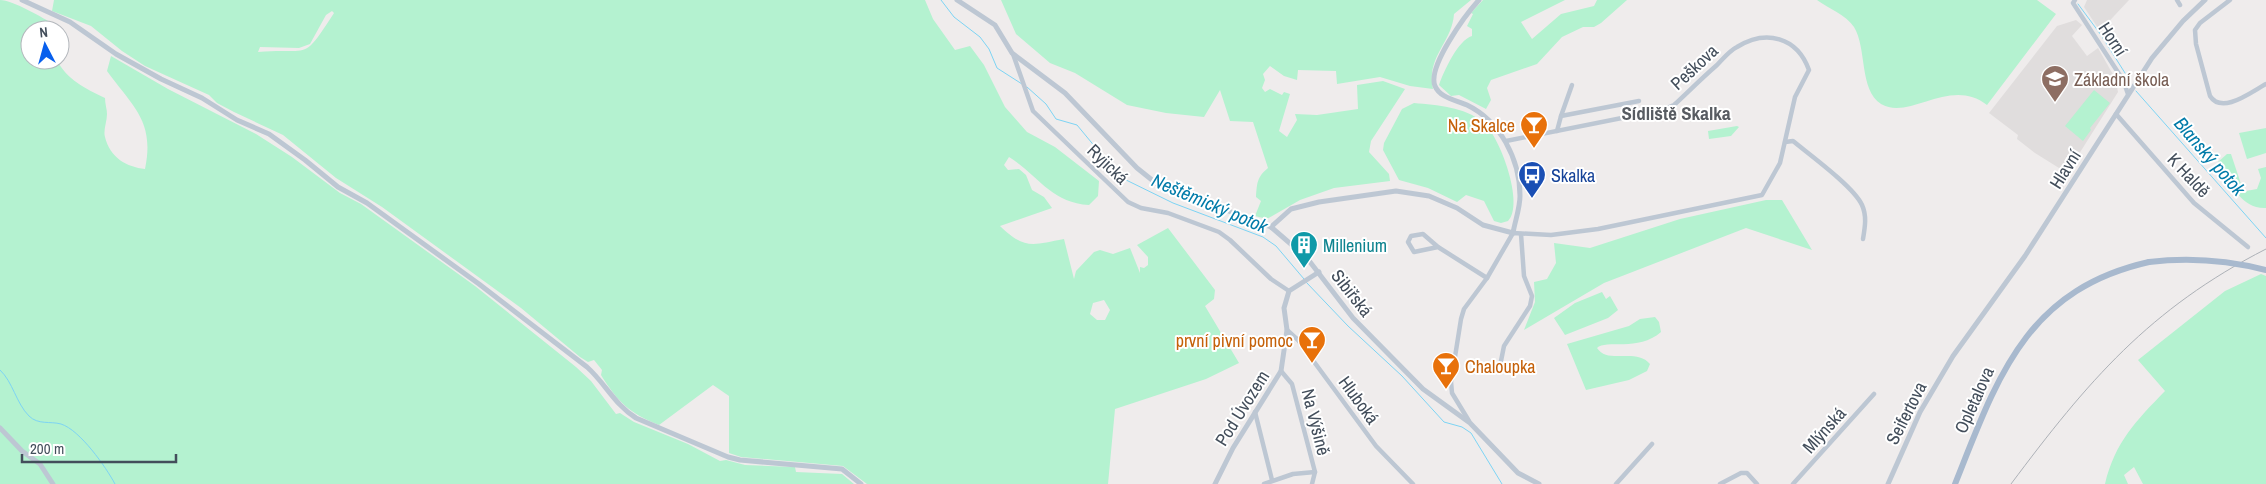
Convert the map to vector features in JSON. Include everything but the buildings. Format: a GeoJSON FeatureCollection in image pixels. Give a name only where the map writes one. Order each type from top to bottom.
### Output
{"type":"FeatureCollection","features":[{"type":"Feature","properties":{"kind":"main road","name":"Opletalova"},"geometry":{"type":"LineString","coordinates":[[1955,484],[1998,380],[2028,333],[2051,310],[2082,287],[2112,273],[2149,262],[2177,259],[2209,260],[2266,270]]}},
{"type":"Feature","properties":{"kind":"street"},"geometry":{"type":"LineString","coordinates":[[22,0],[45,13],[70,22],[116,54],[161,80],[202,98],[237,120],[268,134],[305,160],[338,187],[367,203],[480,284],[587,367],[599,378],[622,410],[636,418],[740,460],[842,469],[861,484]]}},
{"type":"Feature","properties":{"kind":"street","name":"Ryjická"},"geometry":{"type":"LineString","coordinates":[[957,0],[995,25],[1012,53],[1033,112],[1128,202],[1141,208],[1168,213],[1219,232],[1230,240],[1270,279],[1289,291]]}},
{"type":"Feature","properties":{"kind":"street"},"geometry":{"type":"LineString","coordinates":[[1470,423],[1452,393],[1452,371],[1464,309],[1487,278],[1513,233],[1520,195],[1515,162],[1506,142],[1478,111],[1442,95],[1435,86],[1433,74],[1447,45],[1468,12],[1479,0]]}},
{"type":"Feature","properties":{"kind":"street","name":"Horní"},"geometry":{"type":"LineString","coordinates":[[2075,0],[2073,4],[2123,80],[2128,94]]}},
{"type":"Feature","properties":{"kind":"street","name":"Hlavní"},"geometry":{"type":"LineString","coordinates":[[1953,356],[2025,256],[2128,94],[2163,44],[2204,0]]}},
{"type":"Feature","properties":{"kind":"street"},"geometry":{"type":"LineString","coordinates":[[2230,0],[2200,23],[2195,30],[2196,44],[2210,96],[2219,104],[2227,104],[2266,84]]}},
{"type":"Feature","properties":{"kind":"street","name":"Peškova"},"geometry":{"type":"LineString","coordinates":[[1506,142],[1662,110],[1674,105],[1736,47],[1761,36],[1785,41],[1796,48],[1805,60],[1809,70],[1795,97],[1780,164],[1762,195],[1598,229],[1551,235],[1513,233]]}},
{"type":"Feature","properties":{"kind":"street","name":"Sibiřská"},"geometry":{"type":"LineString","coordinates":[[1012,53],[1065,93],[1137,168],[1156,184],[1271,227],[1307,258],[1352,318],[1384,351],[1424,389],[1470,423],[1518,473],[1539,484]]}},
{"type":"Feature","properties":{"kind":"street"},"geometry":{"type":"LineString","coordinates":[[1557,131],[1572,85]]}},
{"type":"Feature","properties":{"kind":"street"},"geometry":{"type":"LineString","coordinates":[[1561,116],[1639,101]]}},
{"type":"Feature","properties":{"kind":"street","name":"K Haldě"},"geometry":{"type":"LineString","coordinates":[[2116,114],[2194,203],[2248,248]]}},
{"type":"Feature","properties":{"kind":"street"},"geometry":{"type":"LineString","coordinates":[[1785,142],[1793,141],[1856,196],[1864,210],[1866,222],[1863,239]]}},
{"type":"Feature","properties":{"kind":"street"},"geometry":{"type":"LineString","coordinates":[[1271,227],[1291,209],[1319,202],[1396,191],[1429,196],[1457,208],[1483,225],[1513,233]]}},
{"type":"Feature","properties":{"kind":"street"},"geometry":{"type":"LineString","coordinates":[[1438,247],[1414,252],[1408,242],[1411,236],[1417,233],[1423,234],[1438,247],[1487,278]]}},
{"type":"Feature","properties":{"kind":"street"},"geometry":{"type":"LineString","coordinates":[[1501,361],[1504,346],[1530,306],[1532,296],[1524,276],[1521,234]]}},
{"type":"Feature","properties":{"kind":"street"},"geometry":{"type":"LineString","coordinates":[[1289,291],[1318,272]]}},
{"type":"Feature","properties":{"kind":"street","name":"Pod Úvozem"},"geometry":{"type":"LineString","coordinates":[[1215,484],[1254,412],[1281,371],[1287,330],[1284,308],[1289,291]]}},
{"type":"Feature","properties":{"kind":"street","name":"Hluboká"},"geometry":{"type":"LineString","coordinates":[[1287,330],[1298,340],[1376,446],[1412,484]]}},
{"type":"Feature","properties":{"kind":"street","name":"Seifertova"},"geometry":{"type":"LineString","coordinates":[[1888,484],[1920,412],[1953,356]]}},
{"type":"Feature","properties":{"kind":"street","name":"Na Výšině"},"geometry":{"type":"LineString","coordinates":[[1281,371],[1292,384],[1315,472],[1312,484]]}},
{"type":"Feature","properties":{"kind":"street","name":"Mlýnská"},"geometry":{"type":"LineString","coordinates":[[1793,484],[1874,394]]}},
{"type":"Feature","properties":{"kind":"street"},"geometry":{"type":"LineString","coordinates":[[1254,412],[1272,480]]}},
{"type":"Feature","properties":{"kind":"street"},"geometry":{"type":"LineString","coordinates":[[0,428],[22,451],[40,464],[53,484]]}},
{"type":"Feature","properties":{"kind":"street"},"geometry":{"type":"LineString","coordinates":[[1616,484],[1652,444]]}},
{"type":"Feature","properties":{"kind":"street"},"geometry":{"type":"LineString","coordinates":[[1264,484],[1293,474],[1315,472]]}},
{"type":"Feature","properties":{"kind":"street"},"geometry":{"type":"LineString","coordinates":[[1720,484],[1741,473],[1747,473],[1756,484]]}},
{"type":"Feature","properties":{"kind":"shaded area"},"geometry":{"type":"Polygon","coordinates":[[[2087,0],[2129,0],[2100,31],[2084,7],[2087,0]]]}},
{"type":"Feature","properties":{"kind":"shaded area","name":"Základní škola"},"geometry":{"type":"Polygon","coordinates":[[[2076,20],[2082,25],[2072,36],[2087,56],[2098,48],[2115,78],[2118,92],[2067,173],[2035,153],[2017,139],[2018,135],[1989,113],[2057,26],[2076,20]]]}},
{"type":"Feature","properties":{"kind":"green space"},"geometry":{"type":"Polygon","coordinates":[[[0,0],[20,6],[46,20],[20,20],[20,70],[64,70],[84,87],[105,98],[107,114],[104,132],[107,144],[115,156],[126,164],[145,169],[147,138],[140,115],[107,71],[111,56],[168,89],[256,134],[292,157],[340,193],[361,204],[475,286],[576,367],[591,381],[616,414],[620,413],[634,422],[688,444],[720,461],[726,460],[745,465],[795,467],[796,472],[842,474],[854,484],[0,484],[0,0]]]}},
{"type":"Feature","properties":{"kind":"green space"},"geometry":{"type":"Polygon","coordinates":[[[54,0],[925,0],[933,19],[955,50],[970,46],[984,65],[1005,107],[1027,132],[1055,147],[1099,181],[1098,196],[1089,205],[1076,203],[1055,194],[1009,157],[1004,165],[1008,170],[1019,169],[1026,175],[1032,190],[1044,197],[1052,208],[1000,226],[1016,239],[1029,244],[1064,239],[1074,279],[1076,271],[1094,252],[1100,250],[1113,254],[1130,248],[1140,273],[1140,267],[1144,268],[1148,265],[1148,257],[1137,245],[1168,228],[1215,290],[1214,299],[1205,306],[1239,363],[1206,379],[1115,409],[1108,484],[867,484],[843,466],[741,457],[729,453],[729,396],[713,385],[659,425],[640,416],[625,406],[613,393],[601,375],[602,370],[594,360],[588,362],[580,357],[521,308],[382,207],[336,178],[283,135],[217,103],[209,95],[145,66],[122,51],[91,26],[52,11],[54,0]],[[332,11],[326,15],[310,44],[299,48],[260,47],[258,52],[304,50],[316,40],[334,13],[332,11]],[[1104,300],[1093,303],[1090,314],[1097,320],[1105,320],[1110,310],[1104,300]]]}},
{"type":"Feature","properties":{"kind":"green space"},"geometry":{"type":"Polygon","coordinates":[[[1001,0],[1471,0],[1454,14],[1449,33],[1433,67],[1433,89],[1410,86],[1380,77],[1337,84],[1336,71],[1298,70],[1297,80],[1284,76],[1270,66],[1263,74],[1265,80],[1262,88],[1265,92],[1270,89],[1282,95],[1284,92],[1290,94],[1279,131],[1287,137],[1297,120],[1295,114],[1317,115],[1358,109],[1357,85],[1383,81],[1405,89],[1371,141],[1369,152],[1389,174],[1390,181],[1334,188],[1300,200],[1267,219],[1255,216],[1261,201],[1256,197],[1258,181],[1268,168],[1253,122],[1230,121],[1220,90],[1204,117],[1166,113],[1127,105],[1075,73],[1050,63],[1016,34],[1001,0]]]}},
{"type":"Feature","properties":{"kind":"green space"},"geometry":{"type":"Polygon","coordinates":[[[1483,0],[1565,0],[1521,22],[1532,39],[1561,14],[1594,6],[1597,0],[1627,0],[1594,27],[1583,27],[1562,37],[1537,64],[1491,80],[1487,88],[1491,100],[1486,109],[1459,95],[1451,96],[1439,85],[1448,64],[1457,50],[1462,43],[1472,36],[1472,29],[1467,26],[1473,14],[1471,13],[1483,0]]]}},
{"type":"Feature","properties":{"kind":"green space"},"geometry":{"type":"Polygon","coordinates":[[[1817,0],[2037,0],[2056,14],[1987,105],[1973,97],[1959,95],[1945,96],[1905,107],[1892,108],[1881,104],[1874,98],[1869,89],[1861,46],[1854,27],[1842,15],[1817,0]]]}},
{"type":"Feature","properties":{"kind":"green space"},"geometry":{"type":"Polygon","coordinates":[[[2094,90],[2110,103],[2090,128],[2091,130],[2083,141],[2065,126],[2094,90]]]}},
{"type":"Feature","properties":{"kind":"green space"},"geometry":{"type":"Polygon","coordinates":[[[1414,103],[1441,106],[1468,113],[1483,122],[1490,130],[1503,155],[1512,186],[1513,213],[1508,221],[1501,223],[1494,221],[1484,201],[1466,195],[1457,202],[1428,188],[1399,180],[1383,150],[1384,143],[1402,109],[1414,103]]]}},
{"type":"Feature","properties":{"kind":"green space"},"geometry":{"type":"Polygon","coordinates":[[[1739,127],[1731,136],[1709,139],[1708,131],[1739,127]]]}},
{"type":"Feature","properties":{"kind":"green space"},"geometry":{"type":"Polygon","coordinates":[[[2266,128],[2266,153],[2247,159],[2239,133],[2266,128]]]}},
{"type":"Feature","properties":{"kind":"green space"},"geometry":{"type":"Polygon","coordinates":[[[2227,154],[2231,154],[2241,184],[2246,191],[2257,189],[2261,178],[2258,169],[2266,167],[2266,208],[2250,205],[2238,195],[2219,167],[2218,162],[2227,154]]]}},
{"type":"Feature","properties":{"kind":"green space"},"geometry":{"type":"Polygon","coordinates":[[[1766,200],[1782,200],[1812,250],[1746,228],[1604,283],[1524,330],[1535,302],[1534,282],[1547,279],[1556,263],[1554,243],[1590,248],[1680,219],[1766,200]]]}},
{"type":"Feature","properties":{"kind":"green space"},"geometry":{"type":"Polygon","coordinates":[[[2261,274],[2266,276],[2266,484],[2143,484],[2134,467],[2124,475],[2128,484],[2105,484],[2109,469],[2128,433],[2165,391],[2138,360],[2225,291],[2261,274]]]}},
{"type":"Feature","properties":{"kind":"green space"},"geometry":{"type":"Polygon","coordinates":[[[1602,292],[1606,299],[1610,296],[1618,310],[1608,318],[1565,335],[1554,318],[1575,303],[1602,292]]]}},
{"type":"Feature","properties":{"kind":"green space"},"geometry":{"type":"Polygon","coordinates":[[[1655,317],[1659,322],[1661,332],[1652,338],[1643,342],[1608,345],[1597,348],[1602,353],[1608,355],[1644,359],[1650,364],[1647,371],[1629,380],[1586,390],[1567,344],[1629,326],[1640,319],[1655,317]]]}},
{"type":"Feature","properties":{"kind":"waterway","name":"Neštěmický potok"},"geometry":{"type":"LineString","coordinates":[[941,0],[954,17],[980,37],[989,49],[997,68],[1022,84]]}},
{"type":"Feature","properties":{"kind":"waterway","name":"Blanský potok"},"geometry":{"type":"LineString","coordinates":[[2078,4],[2101,35],[2125,73]]}},
{"type":"Feature","properties":{"kind":"waterway","name":"Neštěmický potok"},"geometry":{"type":"LineString","coordinates":[[1027,87],[1046,104],[1056,119],[1077,125],[1120,177],[1173,203],[1263,237],[1276,246],[1304,279]]}},
{"type":"Feature","properties":{"kind":"waterway","name":"Blanský potok"},"geometry":{"type":"LineString","coordinates":[[2136,91],[2266,238]]}},
{"type":"Feature","properties":{"kind":"waterway","name":"Neštěmický potok"},"geometry":{"type":"LineString","coordinates":[[1306,282],[1348,326],[1402,376],[1444,422],[1462,427],[1471,433],[1502,484]]}},
{"type":"Feature","properties":{"kind":"waterway"},"geometry":{"type":"LineString","coordinates":[[0,370],[29,416],[36,421],[61,424],[76,434],[99,459],[115,484]]}},
{"type":"Feature","properties":{"kind":"railway"},"geometry":{"type":"LineString","coordinates":[[2011,484],[2067,412],[2124,350],[2154,323],[2188,297],[2225,272],[2266,249]]}},
{"type":"Feature","properties":{"kind":"place","name":"Základní škola"},"geometry":{"type":"Point","coordinates":[2055,103]}},
{"type":"Feature","properties":{"kind":"place","name":"Na Skalce"},"geometry":{"type":"Point","coordinates":[1534,149]}},
{"type":"Feature","properties":{"kind":"place","name":"Skalka"},"geometry":{"type":"Point","coordinates":[1532,199]}},
{"type":"Feature","properties":{"kind":"place","name":"Millenium"},"geometry":{"type":"Point","coordinates":[1304,269]}},
{"type":"Feature","properties":{"kind":"place","name":"první pivní pomoc"},"geometry":{"type":"Point","coordinates":[1312,364]}},
{"type":"Feature","properties":{"kind":"place","name":"Chaloupka"},"geometry":{"type":"Point","coordinates":[1446,390]}},
{"type":"Feature","properties":{"kind":"district","name":"Sídliště Skalka"},"geometry":{"type":"Point","coordinates":[1676,113]}}]}
